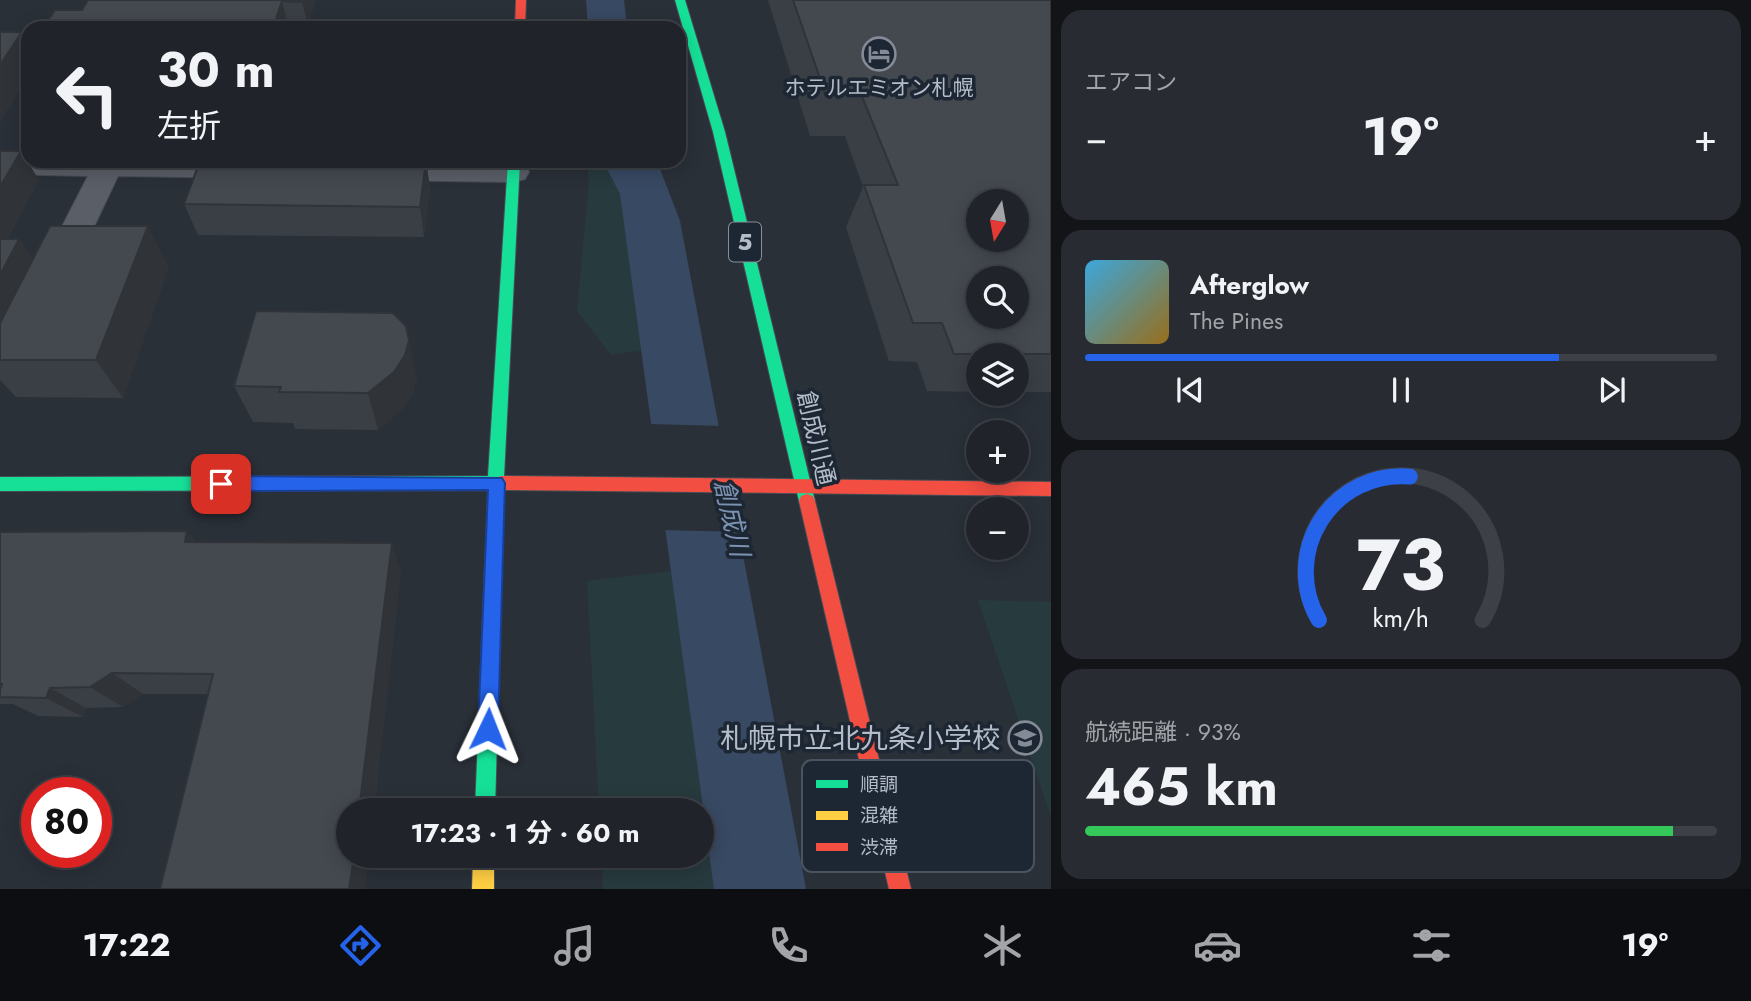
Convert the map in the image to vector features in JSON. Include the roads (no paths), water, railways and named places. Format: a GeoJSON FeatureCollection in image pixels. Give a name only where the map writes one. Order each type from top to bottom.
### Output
{"type":"FeatureCollection","features":[{"type":"Feature","properties":{"kind":"main road"},"geometry":{"type":"LineString","coordinates":[[520,21],[521,0]]}},
{"type":"Feature","properties":{"kind":"main road","name":"創成川通"},"geometry":{"type":"LineString","coordinates":[[680,0],[719,132],[869,760]]}},
{"type":"Feature","properties":{"kind":"main road"},"geometry":{"type":"LineString","coordinates":[[485,798],[496,483],[514,168]]}},
{"type":"Feature","properties":{"kind":"main road"},"geometry":{"type":"LineString","coordinates":[[0,484],[654,483],[1051,489]]}},
{"type":"Feature","properties":{"kind":"main road"},"geometry":{"type":"LineString","coordinates":[[483,889],[484,868]]}},
{"type":"Feature","properties":{"kind":"street"},"geometry":{"type":"LineString","coordinates":[[0,165],[21,165]]}},
{"type":"Feature","properties":{"kind":"street"},"geometry":{"type":"LineString","coordinates":[[41,301],[107,168]]}},
{"type":"Feature","properties":{"kind":"street"},"geometry":{"type":"LineString","coordinates":[[190,168],[273,169]]}},
{"type":"Feature","properties":{"kind":"street"},"geometry":{"type":"LineString","coordinates":[[342,170],[428,168]]}},
{"type":"Feature","properties":{"kind":"water"},"geometry":{"type":"Polygon","coordinates":[[[586,0],[624,0],[626,21],[588,21],[586,0]]]}},
{"type":"Feature","properties":{"kind":"water","name":"創成川"},"geometry":{"type":"Polygon","coordinates":[[[607,168],[660,168],[680,221],[806,889],[714,889],[711,868],[714,868],[714,798],[702,798],[620,194],[607,168]]]}},
{"type":"Feature","properties":{"kind":"place","name":"ホテルエミオン札幌"},"geometry":{"type":"Point","coordinates":[879,54]}},
{"type":"Feature","properties":{"kind":"place","name":"札幌市立北九条小学校"},"geometry":{"type":"Point","coordinates":[1025,738]}}]}
